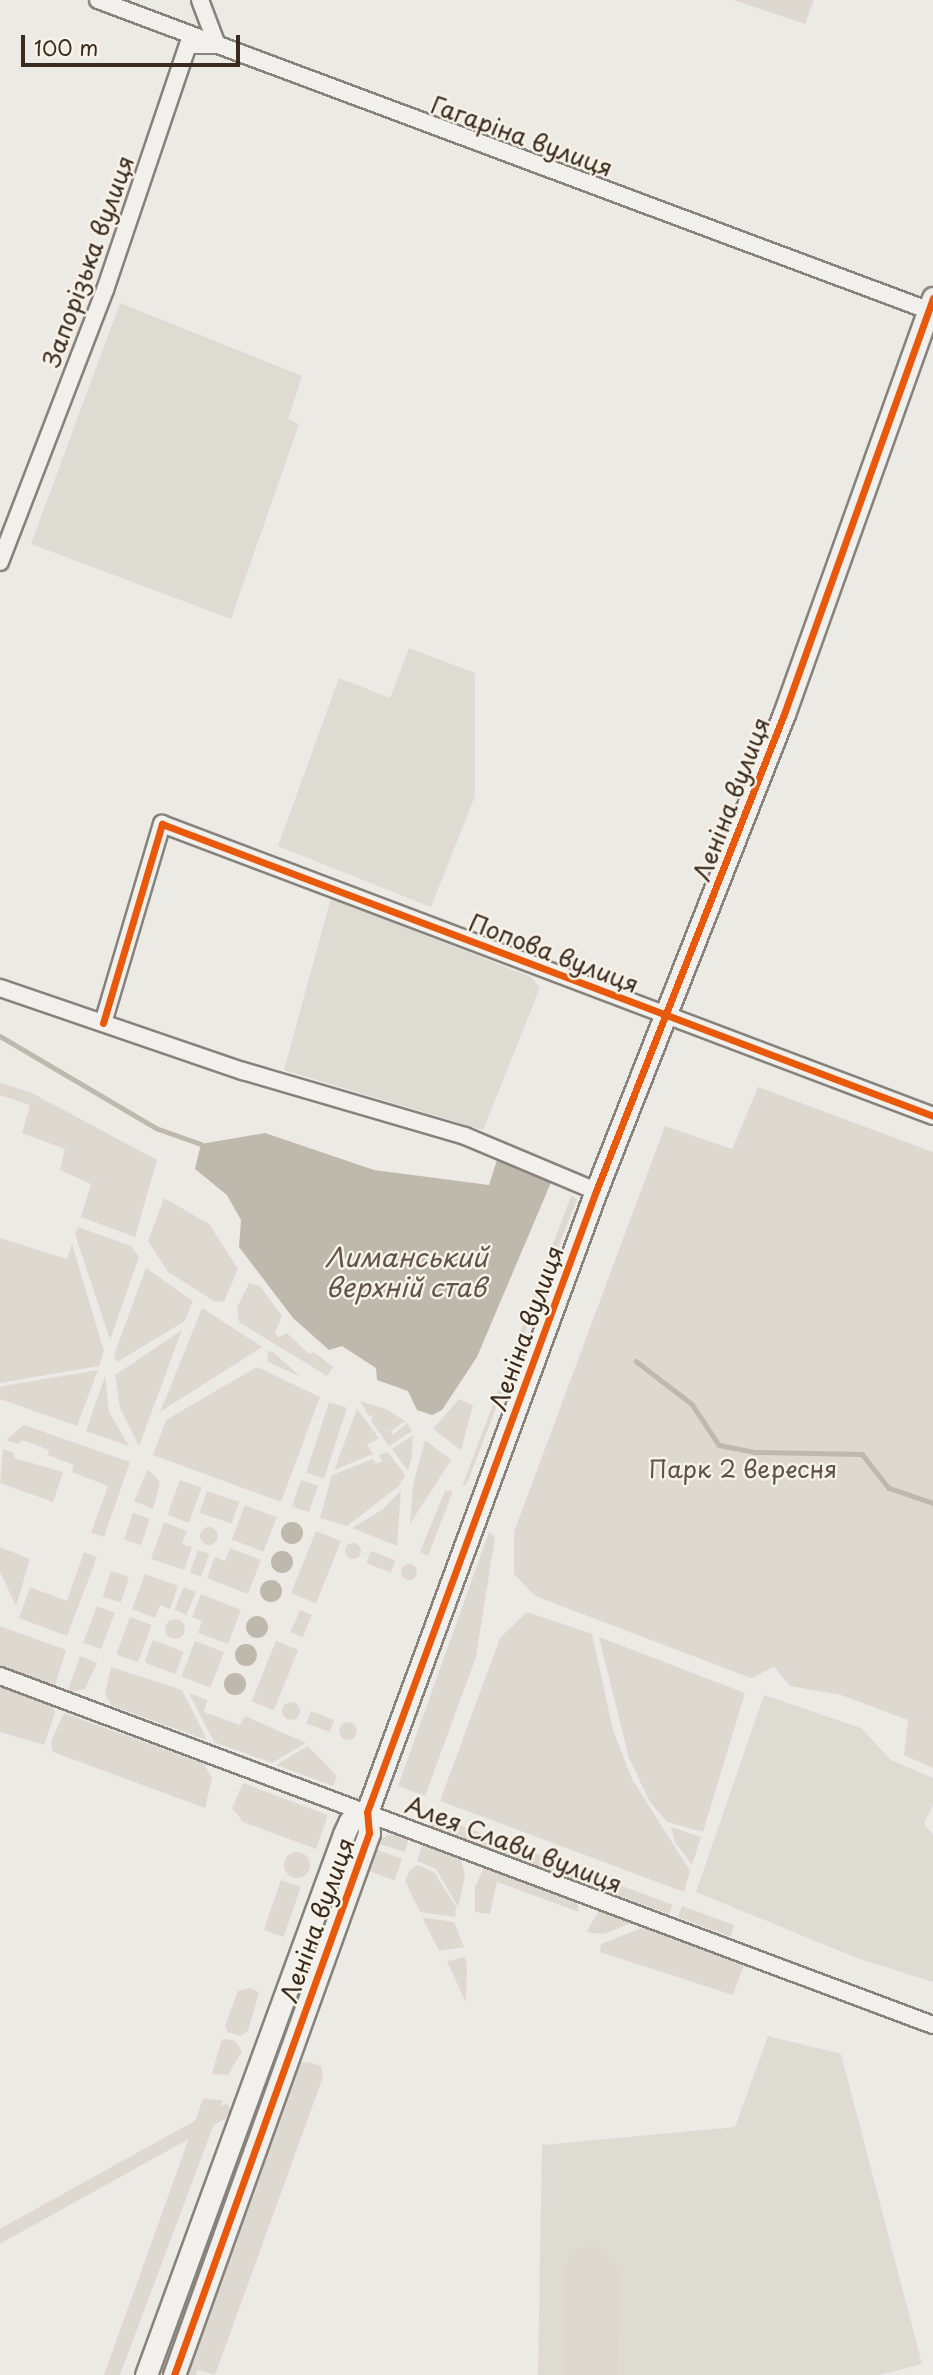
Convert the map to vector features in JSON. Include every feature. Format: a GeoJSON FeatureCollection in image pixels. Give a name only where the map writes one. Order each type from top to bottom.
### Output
{"type":"FeatureCollection","features":[{"type":"Feature","properties":{"kind":"street","name":"Гагаріна вулиця"},"geometry":{"type":"LineString","coordinates":[[97,0],[932,307]]}},
{"type":"Feature","properties":{"kind":"street"},"geometry":{"type":"LineString","coordinates":[[200,0],[216,45]]}},
{"type":"Feature","properties":{"kind":"street","name":"Запорізька вулиця"},"geometry":{"type":"LineString","coordinates":[[0,562],[105,290],[188,45],[216,45]]}},
{"type":"Feature","properties":{"kind":"street","name":"Леніна вулиця"},"geometry":{"type":"LineString","coordinates":[[174,2375],[369,1833],[367,1812],[597,1191],[669,1017],[784,714],[932,307]]}},
{"type":"Feature","properties":{"kind":"street","name":"Попова вулиця"},"geometry":{"type":"LineString","coordinates":[[103,1023],[162,824],[933,1116]]}},
{"type":"Feature","properties":{"kind":"street"},"geometry":{"type":"LineString","coordinates":[[0,988],[243,1071],[292,1082],[465,1136],[597,1191]]}},
{"type":"Feature","properties":{"kind":"street","name":"Алея Слави вулиця"},"geometry":{"type":"LineString","coordinates":[[0,1676],[933,2025]]}},
{"type":"Feature","properties":{"kind":"street","name":"Леніна вулиця"},"geometry":{"type":"LineString","coordinates":[[146,2375],[349,1821],[367,1812]]}},
{"type":"Feature","properties":{"kind":"shaded area"},"geometry":{"type":"Polygon","coordinates":[[[120,303],[302,376],[288,419],[299,424],[231,619],[31,544],[120,303]]]}},
{"type":"Feature","properties":{"kind":"shaded area"},"geometry":{"type":"Polygon","coordinates":[[[409,648],[475,673],[475,796],[431,907],[278,846],[339,678],[390,698],[409,648]]]}},
{"type":"Feature","properties":{"kind":"shaded area"},"geometry":{"type":"Polygon","coordinates":[[[331,898],[531,977],[540,988],[483,1130],[284,1070],[331,898]]]}},
{"type":"Feature","properties":{"kind":"shaded area"},"geometry":{"type":"Polygon","coordinates":[[[764,1695],[861,1728],[891,1760],[933,1778],[933,1804],[924,1824],[933,1835],[933,1982],[857,1958],[696,1892],[764,1695]]]}},
{"type":"Feature","properties":{"kind":"shaded area"},"geometry":{"type":"Polygon","coordinates":[[[768,2036],[841,2054],[922,2364],[879,2375],[538,2375],[542,2145],[735,2127],[768,2036]]]}},
{"type":"Feature","properties":{"kind":"green space"},"geometry":{"type":"Polygon","coordinates":[[[734,0],[814,0],[805,24],[734,0]]]}},
{"type":"Feature","properties":{"kind":"green space"},"geometry":{"type":"Polygon","coordinates":[[[0,1083],[30,1092],[157,1160],[135,1237],[81,1217],[91,1184],[60,1170],[65,1149],[22,1133],[30,1105],[0,1095],[0,1083]]]}},
{"type":"Feature","properties":{"kind":"green space","name":"Парк 2 вересня"},"geometry":{"type":"Polygon","coordinates":[[[758,1087],[933,1152],[933,1768],[904,1755],[908,1720],[841,1695],[790,1686],[774,1667],[751,1678],[535,1596],[514,1574],[514,1532],[665,1126],[732,1149],[758,1087]]]}},
{"type":"Feature","properties":{"kind":"green space"},"geometry":{"type":"Polygon","coordinates":[[[571,1196],[577,1199],[467,1483],[462,1487],[571,1196]]]}},
{"type":"Feature","properties":{"kind":"green space"},"geometry":{"type":"Polygon","coordinates":[[[164,1198],[209,1224],[238,1269],[224,1302],[214,1301],[168,1272],[148,1241],[164,1198]]]}},
{"type":"Feature","properties":{"kind":"green space"},"geometry":{"type":"Polygon","coordinates":[[[78,1227],[131,1246],[139,1257],[110,1340],[75,1234],[78,1227]]]}},
{"type":"Feature","properties":{"kind":"green space"},"geometry":{"type":"Polygon","coordinates":[[[0,1238],[67,1259],[72,1244],[104,1351],[99,1366],[0,1383],[0,1238]]]}},
{"type":"Feature","properties":{"kind":"green space"},"geometry":{"type":"Polygon","coordinates":[[[146,1268],[193,1301],[185,1321],[117,1362],[114,1355],[146,1268]]]}},
{"type":"Feature","properties":{"kind":"green space"},"geometry":{"type":"Polygon","coordinates":[[[249,1283],[260,1286],[282,1316],[275,1332],[279,1337],[287,1333],[309,1354],[314,1352],[333,1367],[327,1376],[239,1322],[237,1308],[249,1283]]]}},
{"type":"Feature","properties":{"kind":"green space"},"geometry":{"type":"Polygon","coordinates":[[[202,1308],[262,1347],[160,1412],[202,1308]]]}},
{"type":"Feature","properties":{"kind":"green space"},"geometry":{"type":"Polygon","coordinates":[[[182,1330],[139,1446],[120,1408],[115,1375],[182,1330]]]}},
{"type":"Feature","properties":{"kind":"green space"},"geometry":{"type":"Polygon","coordinates":[[[267,1351],[273,1352],[301,1377],[268,1362],[267,1351]]]}},
{"type":"Feature","properties":{"kind":"green space"},"geometry":{"type":"Polygon","coordinates":[[[257,1367],[320,1397],[281,1502],[153,1455],[166,1420],[257,1367]]]}},
{"type":"Feature","properties":{"kind":"green space"},"geometry":{"type":"Polygon","coordinates":[[[98,1370],[77,1426],[0,1399],[0,1387],[98,1370]]]}},
{"type":"Feature","properties":{"kind":"green space"},"geometry":{"type":"Polygon","coordinates":[[[105,1376],[109,1412],[129,1446],[86,1431],[105,1376]]]}},
{"type":"Feature","properties":{"kind":"green space"},"geometry":{"type":"Polygon","coordinates":[[[459,1399],[473,1405],[461,1450],[433,1429],[459,1399]]]}},
{"type":"Feature","properties":{"kind":"green space"},"geometry":{"type":"Polygon","coordinates":[[[360,1401],[386,1409],[405,1421],[391,1431],[393,1435],[407,1423],[412,1431],[389,1446],[371,1421],[374,1414],[369,1417],[360,1401]]]}},
{"type":"Feature","properties":{"kind":"green space"},"geometry":{"type":"Polygon","coordinates":[[[329,1402],[347,1408],[324,1478],[306,1472],[329,1402]]]}},
{"type":"Feature","properties":{"kind":"green space"},"geometry":{"type":"Polygon","coordinates":[[[357,1409],[379,1438],[367,1445],[373,1454],[334,1470],[357,1409]]]}},
{"type":"Feature","properties":{"kind":"green space"},"geometry":{"type":"Polygon","coordinates":[[[24,1425],[130,1462],[104,1537],[91,1533],[108,1486],[72,1472],[74,1465],[48,1455],[49,1450],[23,1440],[18,1444],[6,1440],[24,1425]]]}},
{"type":"Feature","properties":{"kind":"green space"},"geometry":{"type":"Polygon","coordinates":[[[413,1435],[412,1457],[408,1471],[392,1449],[413,1435]]]}},
{"type":"Feature","properties":{"kind":"green space"},"geometry":{"type":"Polygon","coordinates":[[[425,1440],[451,1460],[410,1524],[413,1485],[425,1440]]]}},
{"type":"Feature","properties":{"kind":"green space"},"geometry":{"type":"Polygon","coordinates":[[[3,1449],[14,1453],[14,1458],[63,1472],[53,1502],[0,1483],[3,1449]]]}},
{"type":"Feature","properties":{"kind":"green space"},"geometry":{"type":"Polygon","coordinates":[[[388,1452],[405,1475],[399,1486],[347,1526],[320,1518],[332,1475],[373,1459],[376,1464],[382,1461],[379,1455],[388,1452]]]}},
{"type":"Feature","properties":{"kind":"green space"},"geometry":{"type":"Polygon","coordinates":[[[148,1469],[160,1482],[153,1509],[134,1501],[148,1469]]]}},
{"type":"Feature","properties":{"kind":"green space"},"geometry":{"type":"Polygon","coordinates":[[[180,1480],[202,1488],[189,1523],[167,1515],[180,1480]]]}},
{"type":"Feature","properties":{"kind":"green space"},"geometry":{"type":"Polygon","coordinates":[[[301,1480],[318,1486],[309,1512],[292,1506],[301,1480]]]}},
{"type":"Feature","properties":{"kind":"green space"},"geometry":{"type":"Polygon","coordinates":[[[401,1490],[397,1546],[352,1528],[383,1509],[401,1490]]]}},
{"type":"Feature","properties":{"kind":"green space"},"geometry":{"type":"Polygon","coordinates":[[[207,1491],[239,1502],[232,1524],[200,1513],[207,1491]]]}},
{"type":"Feature","properties":{"kind":"green space"},"geometry":{"type":"Polygon","coordinates":[[[445,1491],[453,1491],[428,1556],[420,1552],[445,1491]]]}},
{"type":"Feature","properties":{"kind":"green space"},"geometry":{"type":"Polygon","coordinates":[[[245,1505],[277,1517],[263,1552],[232,1540],[245,1505]]]}},
{"type":"Feature","properties":{"kind":"green space"},"geometry":{"type":"Polygon","coordinates":[[[133,1513],[150,1519],[141,1545],[124,1539],[133,1513]]]}},
{"type":"Feature","properties":{"kind":"green space"},"geometry":{"type":"Polygon","coordinates":[[[164,1522],[187,1531],[182,1544],[192,1547],[184,1570],[151,1559],[164,1522]]]}},
{"type":"Feature","properties":{"kind":"green space"},"geometry":{"type":"Polygon","coordinates":[[[205,1527],[213,1527],[218,1536],[216,1543],[205,1545],[200,1540],[200,1532],[205,1527]]]}},
{"type":"Feature","properties":{"kind":"green space"},"geometry":{"type":"Polygon","coordinates":[[[316,1531],[341,1541],[316,1603],[291,1593],[316,1531]]]}},
{"type":"Feature","properties":{"kind":"green space"},"geometry":{"type":"Polygon","coordinates":[[[489,1532],[495,1537],[476,1657],[425,1796],[398,1786],[489,1532]]]}},
{"type":"Feature","properties":{"kind":"green space"},"geometry":{"type":"Polygon","coordinates":[[[350,1543],[356,1543],[361,1551],[359,1557],[350,1559],[345,1554],[345,1548],[350,1543]]]}},
{"type":"Feature","properties":{"kind":"green space"},"geometry":{"type":"Polygon","coordinates":[[[0,1547],[30,1559],[16,1606],[0,1572],[0,1547]]]}},
{"type":"Feature","properties":{"kind":"green space"},"geometry":{"type":"Polygon","coordinates":[[[230,1548],[261,1560],[248,1594],[207,1578],[215,1557],[225,1561],[230,1548]]]}},
{"type":"Feature","properties":{"kind":"green space"},"geometry":{"type":"Polygon","coordinates":[[[198,1550],[209,1554],[201,1577],[190,1573],[198,1550]]]}},
{"type":"Feature","properties":{"kind":"green space"},"geometry":{"type":"Polygon","coordinates":[[[371,1551],[395,1560],[391,1572],[366,1563],[371,1551]]]}},
{"type":"Feature","properties":{"kind":"green space"},"geometry":{"type":"Polygon","coordinates":[[[84,1552],[97,1557],[67,1636],[19,1618],[30,1587],[67,1601],[84,1552]]]}},
{"type":"Feature","properties":{"kind":"green space"},"geometry":{"type":"Polygon","coordinates":[[[406,1564],[412,1564],[417,1572],[415,1578],[406,1580],[401,1575],[401,1569],[406,1564]]]}},
{"type":"Feature","properties":{"kind":"green space"},"geometry":{"type":"Polygon","coordinates":[[[111,1571],[129,1577],[121,1603],[103,1597],[111,1571]]]}},
{"type":"Feature","properties":{"kind":"green space"},"geometry":{"type":"Polygon","coordinates":[[[145,1574],[178,1586],[170,1609],[160,1605],[155,1618],[132,1609],[145,1574]]]}},
{"type":"Feature","properties":{"kind":"green space"},"geometry":{"type":"Polygon","coordinates":[[[184,1587],[196,1592],[186,1615],[174,1610],[184,1587]]]}},
{"type":"Feature","properties":{"kind":"green space"},"geometry":{"type":"Polygon","coordinates":[[[201,1594],[241,1610],[228,1644],[198,1633],[202,1621],[192,1617],[201,1594]]]}},
{"type":"Feature","properties":{"kind":"green space"},"geometry":{"type":"Polygon","coordinates":[[[97,1606],[115,1613],[101,1649],[83,1642],[97,1606]]]}},
{"type":"Feature","properties":{"kind":"green space"},"geometry":{"type":"Polygon","coordinates":[[[300,1610],[312,1615],[303,1637],[291,1632],[300,1610]]]}},
{"type":"Feature","properties":{"kind":"green space"},"geometry":{"type":"Polygon","coordinates":[[[527,1612],[592,1634],[613,1730],[632,1779],[690,1871],[684,1892],[440,1801],[500,1638],[527,1612]]]}},
{"type":"Feature","properties":{"kind":"green space"},"geometry":{"type":"Polygon","coordinates":[[[130,1617],[152,1625],[138,1662],[116,1655],[130,1617]]]}},
{"type":"Feature","properties":{"kind":"green space"},"geometry":{"type":"Polygon","coordinates":[[[175,1619],[182,1622],[185,1629],[182,1636],[175,1639],[168,1636],[165,1629],[168,1622],[175,1619]]]}},
{"type":"Feature","properties":{"kind":"green space"},"geometry":{"type":"Polygon","coordinates":[[[0,1626],[66,1650],[54,1689],[0,1668],[0,1626]]]}},
{"type":"Feature","properties":{"kind":"green space"},"geometry":{"type":"Polygon","coordinates":[[[599,1637],[745,1693],[703,1832],[667,1822],[650,1802],[629,1758],[599,1637]]]}},
{"type":"Feature","properties":{"kind":"green space"},"geometry":{"type":"Polygon","coordinates":[[[153,1640],[184,1652],[175,1674],[144,1662],[153,1640]]]}},
{"type":"Feature","properties":{"kind":"green space"},"geometry":{"type":"Polygon","coordinates":[[[195,1641],[224,1652],[210,1688],[181,1676],[195,1641]]]}},
{"type":"Feature","properties":{"kind":"green space"},"geometry":{"type":"Polygon","coordinates":[[[276,1641],[298,1650],[274,1710],[252,1701],[276,1641]]]}},
{"type":"Feature","properties":{"kind":"green space"},"geometry":{"type":"Polygon","coordinates":[[[80,1656],[97,1663],[85,1689],[67,1693],[80,1656]]]}},
{"type":"Feature","properties":{"kind":"green space"},"geometry":{"type":"Polygon","coordinates":[[[111,1667],[182,1690],[207,1740],[112,1706],[105,1694],[111,1667]]]}},
{"type":"Feature","properties":{"kind":"green space"},"geometry":{"type":"Polygon","coordinates":[[[0,1686],[53,1707],[55,1713],[44,1745],[0,1732],[0,1686]]]}},
{"type":"Feature","properties":{"kind":"green space"},"geometry":{"type":"Polygon","coordinates":[[[189,1693],[207,1700],[204,1712],[240,1725],[245,1716],[306,1743],[272,1763],[214,1742],[189,1693]]]}},
{"type":"Feature","properties":{"kind":"green space"},"geometry":{"type":"Polygon","coordinates":[[[291,1702],[297,1705],[300,1711],[297,1717],[291,1720],[285,1717],[282,1711],[285,1705],[291,1702]]]}},
{"type":"Feature","properties":{"kind":"green space"},"geometry":{"type":"Polygon","coordinates":[[[311,1711],[334,1720],[330,1732],[306,1723],[311,1711]]]}},
{"type":"Feature","properties":{"kind":"green space"},"geometry":{"type":"Polygon","coordinates":[[[64,1713],[204,1764],[212,1778],[205,1808],[53,1752],[51,1741],[64,1713]]]}},
{"type":"Feature","properties":{"kind":"green space"},"geometry":{"type":"Polygon","coordinates":[[[348,1722],[354,1725],[357,1731],[354,1737],[348,1740],[342,1737],[339,1731],[342,1725],[348,1722]]]}},
{"type":"Feature","properties":{"kind":"green space"},"geometry":{"type":"Polygon","coordinates":[[[308,1746],[337,1776],[333,1786],[276,1765],[308,1746]]]}},
{"type":"Feature","properties":{"kind":"green space"},"geometry":{"type":"Polygon","coordinates":[[[243,1783],[328,1815],[316,1849],[243,1822],[232,1808],[243,1783]]]}},
{"type":"Feature","properties":{"kind":"green space"},"geometry":{"type":"Polygon","coordinates":[[[433,1815],[673,1905],[669,1914],[431,1827],[433,1815]]]}},
{"type":"Feature","properties":{"kind":"green space"},"geometry":{"type":"Polygon","coordinates":[[[671,1827],[701,1837],[692,1865],[675,1842],[671,1827]]]}},
{"type":"Feature","properties":{"kind":"green space"},"geometry":{"type":"Polygon","coordinates":[[[389,1834],[409,1837],[405,1852],[376,1843],[389,1834]]]}},
{"type":"Feature","properties":{"kind":"green space"},"geometry":{"type":"Polygon","coordinates":[[[348,1843],[358,1846],[196,2375],[185,2375],[348,1843]]]}},
{"type":"Feature","properties":{"kind":"green space"},"geometry":{"type":"Polygon","coordinates":[[[423,1844],[461,1859],[465,1876],[458,1907],[436,1869],[417,1861],[423,1844]]]}},
{"type":"Feature","properties":{"kind":"green space"},"geometry":{"type":"Polygon","coordinates":[[[375,1849],[402,1859],[394,1881],[367,1871],[375,1849]]]}},
{"type":"Feature","properties":{"kind":"green space"},"geometry":{"type":"Polygon","coordinates":[[[297,1852],[306,1856],[310,1865],[306,1874],[297,1878],[288,1874],[284,1865],[288,1856],[297,1852]]]}},
{"type":"Feature","properties":{"kind":"green space"},"geometry":{"type":"Polygon","coordinates":[[[418,1865],[434,1872],[456,1907],[455,1917],[420,1912],[405,1881],[410,1870],[418,1865]]]}},
{"type":"Feature","properties":{"kind":"green space"},"geometry":{"type":"Polygon","coordinates":[[[484,1868],[577,1900],[579,1912],[497,1882],[490,1914],[475,1912],[475,1887],[484,1868]]]}},
{"type":"Feature","properties":{"kind":"green space"},"geometry":{"type":"Polygon","coordinates":[[[281,1880],[301,1887],[284,1937],[264,1930],[281,1880]]]}},
{"type":"Feature","properties":{"kind":"green space"},"geometry":{"type":"Polygon","coordinates":[[[682,1906],[735,1925],[731,1936],[678,1917],[682,1906]]]}},
{"type":"Feature","properties":{"kind":"green space"},"geometry":{"type":"Polygon","coordinates":[[[599,1910],[634,1922],[604,1934],[591,1933],[587,1931],[599,1910]]]}},
{"type":"Feature","properties":{"kind":"green space"},"geometry":{"type":"Polygon","coordinates":[[[422,1917],[454,1922],[464,1947],[439,1951],[422,1917]]]}},
{"type":"Feature","properties":{"kind":"green space"},"geometry":{"type":"Polygon","coordinates":[[[644,1927],[744,1965],[733,1995],[600,1952],[601,1944],[644,1927]]]}},
{"type":"Feature","properties":{"kind":"green space"},"geometry":{"type":"Polygon","coordinates":[[[465,1957],[467,1967],[466,2003],[447,1961],[465,1957]]]}},
{"type":"Feature","properties":{"kind":"green space"},"geometry":{"type":"Polygon","coordinates":[[[250,1988],[259,1992],[248,2031],[240,2036],[228,2032],[225,2026],[238,1991],[250,1988]]]}},
{"type":"Feature","properties":{"kind":"green space"},"geometry":{"type":"Polygon","coordinates":[[[222,2039],[234,2040],[242,2051],[228,2075],[212,2074],[222,2039]]]}},
{"type":"Feature","properties":{"kind":"green space"},"geometry":{"type":"Polygon","coordinates":[[[309,2062],[321,2066],[323,2077],[215,2375],[196,2369],[207,2340],[198,2340],[298,2063],[309,2062]]]}},
{"type":"Feature","properties":{"kind":"green space"},"geometry":{"type":"Polygon","coordinates":[[[203,2099],[223,2100],[120,2375],[104,2375],[203,2099]]]}},
{"type":"Feature","properties":{"kind":"green space"},"geometry":{"type":"Polygon","coordinates":[[[227,2103],[233,2114],[0,2244],[0,2229],[227,2103]]]}},
{"type":"Feature","properties":{"kind":"green space"},"geometry":{"type":"Polygon","coordinates":[[[583,2246],[604,2247],[620,2270],[618,2375],[563,2375],[564,2268],[571,2253],[583,2246]]]}},
{"type":"Feature","properties":{"kind":"water","name":"Лиманський верхній став"},"geometry":{"type":"Polygon","coordinates":[[[265,1133],[374,1170],[489,1185],[497,1160],[552,1180],[477,1357],[442,1410],[432,1415],[417,1410],[408,1391],[377,1380],[376,1368],[342,1346],[329,1350],[293,1318],[239,1247],[241,1220],[227,1195],[195,1169],[201,1144],[265,1133]]]}},
{"type":"Feature","properties":{"kind":"water"},"geometry":{"type":"Polygon","coordinates":[[[292,1522],[300,1525],[303,1533],[300,1541],[292,1544],[284,1541],[281,1533],[284,1525],[292,1522]]]}},
{"type":"Feature","properties":{"kind":"water"},"geometry":{"type":"Polygon","coordinates":[[[282,1551],[290,1554],[293,1562],[290,1570],[282,1573],[274,1570],[271,1562],[274,1554],[282,1551]]]}},
{"type":"Feature","properties":{"kind":"water"},"geometry":{"type":"Polygon","coordinates":[[[271,1580],[279,1583],[282,1591],[279,1599],[271,1602],[263,1599],[260,1591],[263,1583],[271,1580]]]}},
{"type":"Feature","properties":{"kind":"water"},"geometry":{"type":"Polygon","coordinates":[[[257,1616],[265,1619],[268,1627],[265,1635],[257,1638],[249,1635],[246,1627],[249,1619],[257,1616]]]}},
{"type":"Feature","properties":{"kind":"water"},"geometry":{"type":"Polygon","coordinates":[[[246,1644],[254,1647],[257,1655],[254,1663],[246,1666],[238,1663],[235,1655],[238,1647],[246,1644]]]}},
{"type":"Feature","properties":{"kind":"water"},"geometry":{"type":"Polygon","coordinates":[[[235,1673],[245,1680],[246,1684],[239,1694],[235,1695],[225,1688],[224,1684],[231,1674],[235,1673]]]}},
{"type":"Feature","properties":{"kind":"waterway"},"geometry":{"type":"LineString","coordinates":[[0,1036],[156,1128],[201,1144]]}},
{"type":"Feature","properties":{"kind":"waterway"},"geometry":{"type":"LineString","coordinates":[[636,1361],[692,1404],[719,1445],[756,1452],[862,1454],[889,1488],[933,1503]]}},
{"type":"Feature","properties":{"kind":"cycle path"},"geometry":{"type":"LineString","coordinates":[[174,2375],[369,1833],[367,1812],[596,1191],[784,714],[933,298]]}},
{"type":"Feature","properties":{"kind":"cycle path"},"geometry":{"type":"LineString","coordinates":[[103,1023],[162,824],[933,1116]]}}]}
